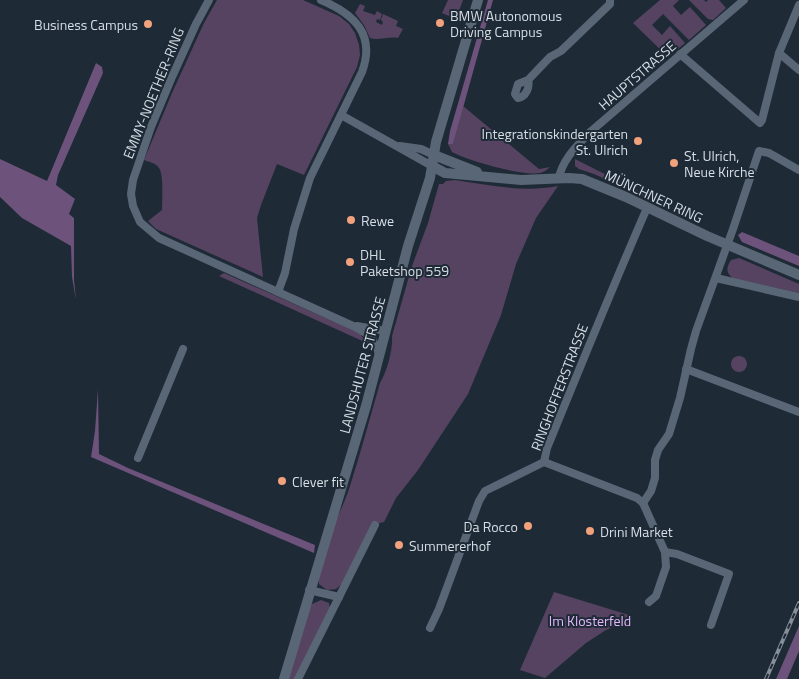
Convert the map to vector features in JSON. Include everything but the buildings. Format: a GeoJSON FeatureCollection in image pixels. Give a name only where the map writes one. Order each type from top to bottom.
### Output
{"type":"FeatureCollection","features":[{"type":"Feature","properties":{"kind":"main road","name":"LANDSHUTER STRASSE"},"geometry":{"type":"LineString","coordinates":[[284,679],[309,590],[357,438],[432,166],[436,142],[478,0]]}},
{"type":"Feature","properties":{"kind":"main road","name":"MÜNCHNER RING"},"geometry":{"type":"LineString","coordinates":[[434,155],[490,177]]}},
{"type":"Feature","properties":{"kind":"main road","name":"MÜNCHNER RING"},"geometry":{"type":"LineString","coordinates":[[432,166],[446,173],[532,181],[559,178],[582,179],[799,275]]}},
{"type":"Feature","properties":{"kind":"street","name":"EMMY-NOETHER-RING"},"geometry":{"type":"LineString","coordinates":[[209,0],[172,77],[140,158],[132,187],[133,206],[140,222],[159,238],[353,326],[371,337],[376,344],[379,356]]}},
{"type":"Feature","properties":{"kind":"street"},"geometry":{"type":"LineString","coordinates":[[278,292],[285,273],[293,231],[310,178],[362,72],[366,58],[366,45],[363,34],[355,20],[343,10],[321,0]]}},
{"type":"Feature","properties":{"kind":"street"},"geometry":{"type":"LineString","coordinates":[[528,80],[550,57],[561,51],[610,4],[610,0]]}},
{"type":"Feature","properties":{"kind":"street","name":"HAUPTSTRASSE"},"geometry":{"type":"LineString","coordinates":[[559,178],[560,170],[578,144],[744,0]]}},
{"type":"Feature","properties":{"kind":"street"},"geometry":{"type":"LineString","coordinates":[[680,54],[760,123],[779,53],[799,5]]}},
{"type":"Feature","properties":{"kind":"street"},"geometry":{"type":"LineString","coordinates":[[779,53],[799,70]]}},
{"type":"Feature","properties":{"kind":"street"},"geometry":{"type":"LineString","coordinates":[[341,115],[432,166]]}},
{"type":"Feature","properties":{"kind":"street"},"geometry":{"type":"LineString","coordinates":[[398,146],[421,149],[434,155]]}},
{"type":"Feature","properties":{"kind":"street"},"geometry":{"type":"LineString","coordinates":[[643,503],[651,490],[655,478],[655,460],[658,450],[669,434],[701,316],[728,244],[759,151],[769,153],[799,170]]}},
{"type":"Feature","properties":{"kind":"street","name":"RINGHOFFERSTRASSE"},"geometry":{"type":"LineString","coordinates":[[430,628],[479,501],[485,491],[544,462],[546,448],[647,208]]}},
{"type":"Feature","properties":{"kind":"street"},"geometry":{"type":"LineString","coordinates":[[716,278],[799,297]]}},
{"type":"Feature","properties":{"kind":"street","name":"EMMY-NOETHER-RING"},"geometry":{"type":"LineString","coordinates":[[353,326],[385,331]]}},
{"type":"Feature","properties":{"kind":"street"},"geometry":{"type":"LineString","coordinates":[[138,458],[183,349]]}},
{"type":"Feature","properties":{"kind":"street"},"geometry":{"type":"LineString","coordinates":[[686,369],[799,412]]}},
{"type":"Feature","properties":{"kind":"street"},"geometry":{"type":"LineString","coordinates":[[544,462],[637,498],[643,503],[666,552],[666,567],[656,596],[649,602]]}},
{"type":"Feature","properties":{"kind":"street"},"geometry":{"type":"LineString","coordinates":[[298,679],[375,525]]}},
{"type":"Feature","properties":{"kind":"street"},"geometry":{"type":"LineString","coordinates":[[666,552],[677,554],[729,574],[710,626]]}},
{"type":"Feature","properties":{"kind":"street"},"geometry":{"type":"LineString","coordinates":[[309,590],[339,597]]}},
{"type":"Feature","properties":{"kind":"green space"},"geometry":{"type":"Polygon","coordinates":[[[217,0],[303,0],[339,16],[349,24],[355,33],[359,45],[360,55],[357,67],[304,175],[277,164],[257,218],[263,277],[156,229],[148,221],[162,210],[162,182],[161,171],[158,166],[144,160],[172,93],[204,23],[217,0]]]}},
{"type":"Feature","properties":{"kind":"green space"},"geometry":{"type":"Polygon","coordinates":[[[448,0],[463,0],[456,19],[442,13],[448,0]]]}},
{"type":"Feature","properties":{"kind":"green space"},"geometry":{"type":"Polygon","coordinates":[[[660,0],[679,0],[673,6],[681,15],[690,7],[706,25],[689,40],[663,14],[652,25],[662,35],[670,26],[685,43],[668,57],[633,23],[660,0]]]}},
{"type":"Feature","properties":{"kind":"green space"},"geometry":{"type":"Polygon","coordinates":[[[689,0],[704,0],[706,2],[708,0],[719,0],[726,8],[713,20],[708,19],[689,0]]]}},
{"type":"Feature","properties":{"kind":"green space"},"geometry":{"type":"Polygon","coordinates":[[[360,4],[365,6],[363,11],[375,15],[377,11],[382,14],[380,20],[377,19],[376,22],[382,25],[383,14],[398,21],[396,26],[403,29],[398,38],[370,38],[364,25],[355,13],[360,4]]]}},
{"type":"Feature","properties":{"kind":"green space"},"geometry":{"type":"Polygon","coordinates":[[[463,106],[539,169],[550,167],[540,173],[521,172],[483,163],[452,152],[448,144],[453,144],[463,106]]]}},
{"type":"Feature","properties":{"kind":"green space"},"geometry":{"type":"Polygon","coordinates":[[[575,159],[651,197],[650,199],[579,169],[575,166],[575,159]]]}},
{"type":"Feature","properties":{"kind":"green space"},"geometry":{"type":"Polygon","coordinates":[[[455,180],[493,186],[532,189],[558,186],[536,218],[516,264],[501,315],[468,394],[418,470],[396,498],[384,522],[371,525],[343,583],[336,589],[327,590],[319,584],[321,560],[350,486],[380,383],[387,367],[392,348],[392,336],[412,266],[428,223],[439,184],[455,180]]]}},
{"type":"Feature","properties":{"kind":"green space"},"geometry":{"type":"Polygon","coordinates":[[[739,258],[799,284],[799,293],[732,278],[727,270],[728,265],[731,260],[739,258]]]}},
{"type":"Feature","properties":{"kind":"green space"},"geometry":{"type":"Polygon","coordinates":[[[224,273],[362,334],[361,336],[369,344],[219,276],[224,273]]]}},
{"type":"Feature","properties":{"kind":"green space"},"geometry":{"type":"Polygon","coordinates":[[[739,356],[747,364],[739,372],[731,364],[739,356]]]}},
{"type":"Feature","properties":{"kind":"green space","name":"Im Klosterfeld"},"geometry":{"type":"Polygon","coordinates":[[[554,592],[629,615],[632,620],[606,630],[586,643],[545,678],[520,670],[554,592]]]}},
{"type":"Feature","properties":{"kind":"green space"},"geometry":{"type":"Polygon","coordinates":[[[321,600],[329,603],[330,609],[296,679],[289,679],[306,616],[312,604],[321,600]]]}},
{"type":"Feature","properties":{"kind":"shaded area"},"geometry":{"type":"Polygon","coordinates":[[[488,0],[493,0],[453,144],[448,144],[450,131],[488,0]]]}},
{"type":"Feature","properties":{"kind":"shaded area"},"geometry":{"type":"Polygon","coordinates":[[[96,63],[102,67],[103,73],[58,175],[56,185],[75,199],[69,214],[74,218],[74,280],[76,300],[72,277],[71,246],[22,218],[0,197],[0,159],[47,181],[96,63]]]}},
{"type":"Feature","properties":{"kind":"shaded area"},"geometry":{"type":"Polygon","coordinates":[[[742,232],[799,256],[799,266],[742,242],[738,235],[742,232]]]}},
{"type":"Feature","properties":{"kind":"shaded area"},"geometry":{"type":"Polygon","coordinates":[[[98,389],[99,454],[128,468],[315,545],[314,553],[91,457],[98,389]]]}},
{"type":"Feature","properties":{"kind":"shaded area"},"geometry":{"type":"Polygon","coordinates":[[[799,626],[799,651],[787,679],[776,679],[799,626]]]}},
{"type":"Feature","properties":{"kind":"railway"},"geometry":{"type":"LineString","coordinates":[[766,679],[799,603]]}},
{"type":"Feature","properties":{"kind":"place","name":"BMW Autonomous Driving Campus"},"geometry":{"type":"Point","coordinates":[440,23]}},
{"type":"Feature","properties":{"kind":"place","name":"Business Campus"},"geometry":{"type":"Point","coordinates":[148,24]}},
{"type":"Feature","properties":{"kind":"place","name":"Integrationskindergarten St. Ulrich"},"geometry":{"type":"Point","coordinates":[638,141]}},
{"type":"Feature","properties":{"kind":"place","name":"St. Ulrich, Neue Kirche"},"geometry":{"type":"Point","coordinates":[674,163]}},
{"type":"Feature","properties":{"kind":"place","name":"Rewe"},"geometry":{"type":"Point","coordinates":[351,220]}},
{"type":"Feature","properties":{"kind":"place","name":"DHL Paketshop 559"},"geometry":{"type":"Point","coordinates":[350,262]}},
{"type":"Feature","properties":{"kind":"place","name":"Clever fit"},"geometry":{"type":"Point","coordinates":[282,481]}},
{"type":"Feature","properties":{"kind":"place","name":"Da Rocco"},"geometry":{"type":"Point","coordinates":[528,526]}},
{"type":"Feature","properties":{"kind":"place","name":"Drini Market"},"geometry":{"type":"Point","coordinates":[590,531]}},
{"type":"Feature","properties":{"kind":"place","name":"Summererhof"},"geometry":{"type":"Point","coordinates":[399,545]}}]}
